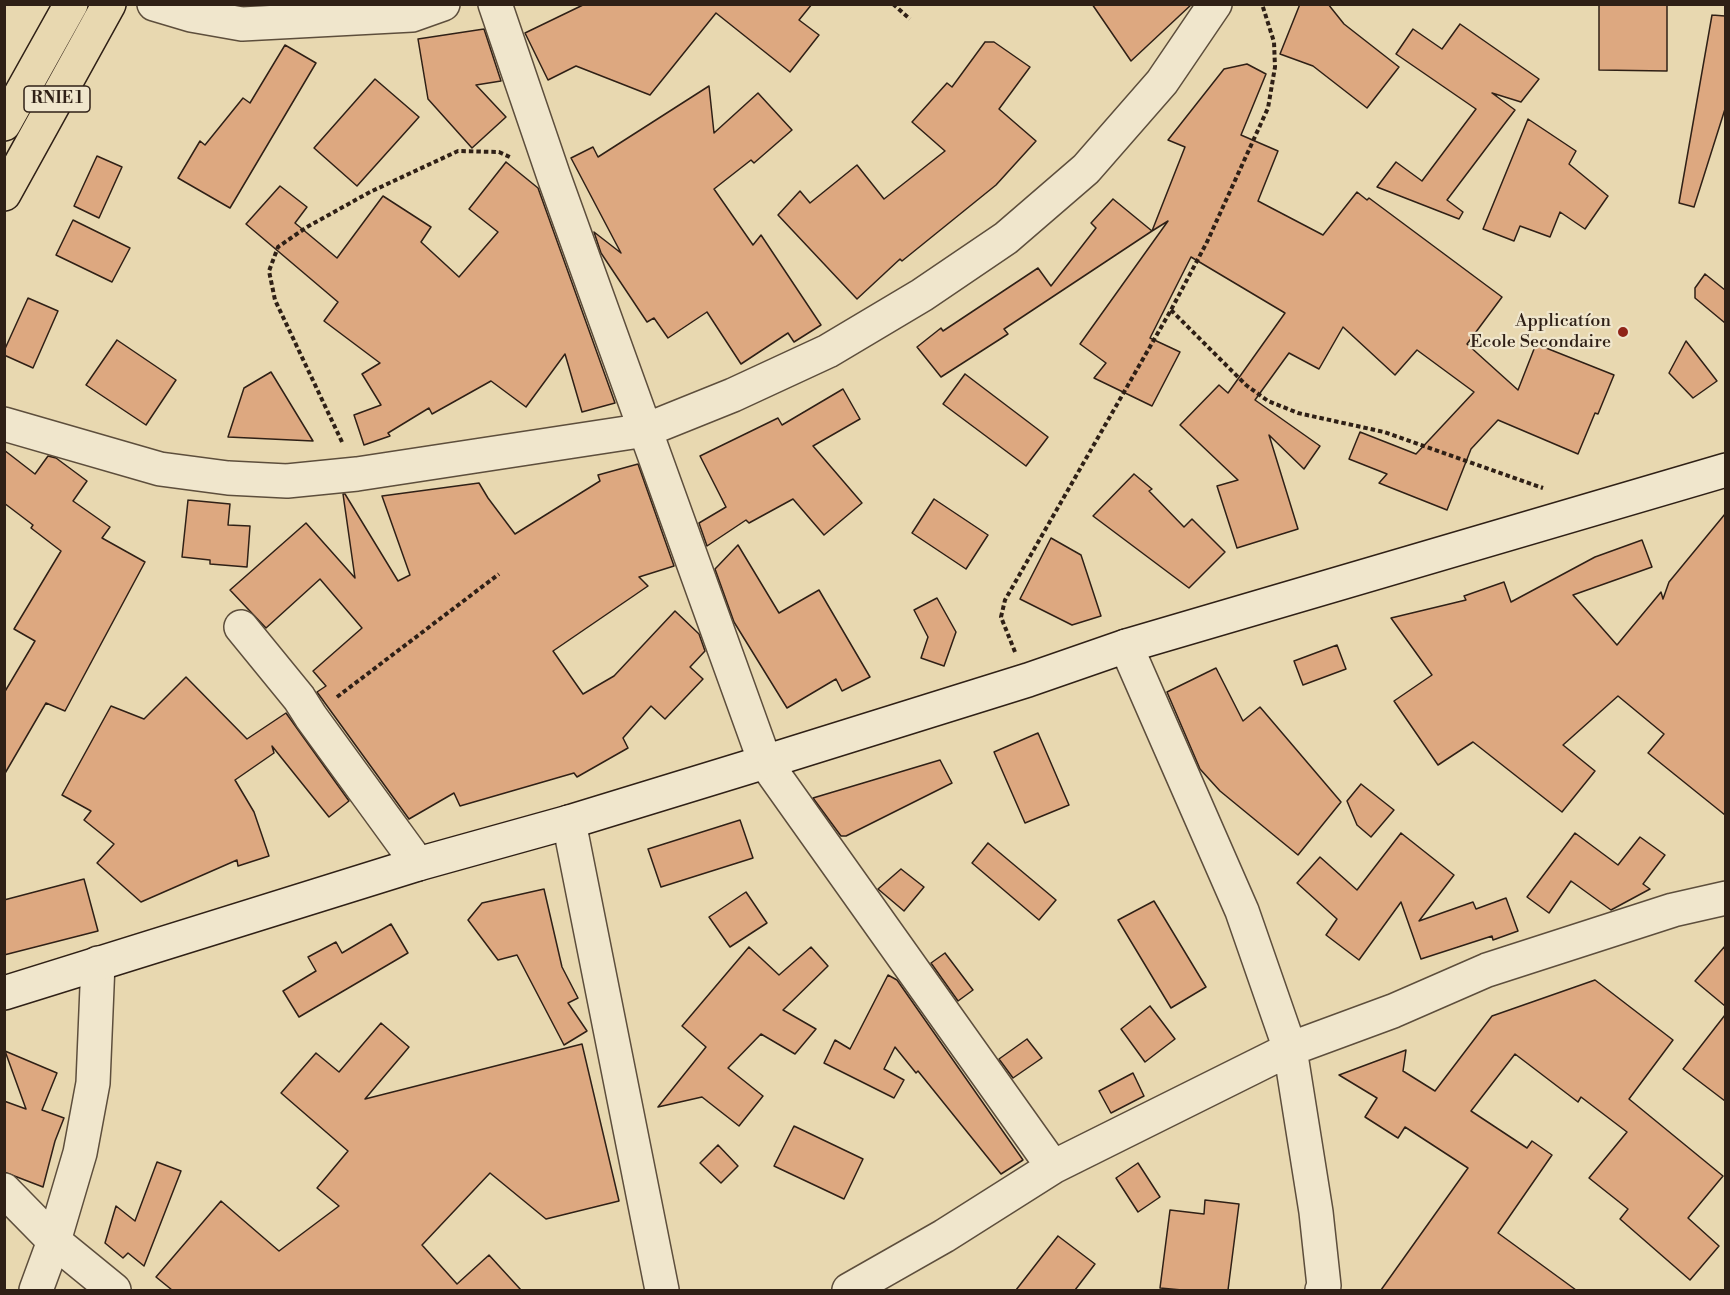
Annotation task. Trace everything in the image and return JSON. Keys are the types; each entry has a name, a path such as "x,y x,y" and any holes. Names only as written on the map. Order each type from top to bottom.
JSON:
{"highway":[{"name":"RNIE 1","path":"4,124 70,4"},
{"name":"RNIE 1","path":"4,194 109,4"}],"street":[{"path":"154,4 191,15 242,24 412,15 443,4"},
{"path":"495,4 554,177 765,762 1053,1167"},
{"path":"4,424 160,469 228,478 287,481 357,474 646,430 733,395 828,351 922,295 1006,238 1086,169 1161,82 1215,4"},
{"path":"4,993 418,864 569,822 765,762 1028,680 1126,646 1725,470"},
{"path":"241,627 299,698 418,864"},
{"path":"1126,646 1242,911 1290,1049 1316,1212 1324,1289"},
{"path":"569,822 662,1290"},
{"path":"849,1290 944,1236 1053,1167 1290,1049 1393,1011 1487,970 1673,910 1725,898"},
{"path":"36,1290 54,1241 80,1153 93,1083 99,963"},
{"path":"4,1190 54,1241 114,1290"}],"path":[{"path":"893,4 910,20"},
{"path":"1028,680 1000,617 1005,600 1171,310 1207,242 1268,108 1275,67 1274,42 1262,4"},
{"path":"357,474 275,300 269,271 278,247 307,227 370,192 458,151 499,152 554,177"},
{"path":"1171,310 1246,385 1268,401 1298,413 1384,432 1597,508"},
{"path":"311,717 500,574"}],"building":[{"path":"585,4 812,4 799,20 819,35 790,72 716,13 650,95 576,66 548,80 525,33"},
{"path":"1092,4 1192,4 1131,61"},
{"path":"1300,4 1328,4 1344,24 1399,67 1367,108 1313,66 1280,54"},
{"path":"1599,4 1667,4 1667,71 1599,70"},
{"path":"1712,15 1725,16 1725,109 1694,207 1679,203"},
{"path":"1460,24 1539,79 1521,102 1492,93 1515,110 1447,200 1463,212 1459,219 1377,187 1396,162 1422,181 1476,109 1396,54 1413,29 1442,49"},
{"path":"484,29 501,81 476,85 506,117 472,148 428,99 418,39"},
{"path":"985,42 994,42 1030,67 999,109 1036,141 996,185 902,261 900,259 857,299 778,215 800,191 810,203 857,165 884,199 945,151 912,122 947,83 952,87"},
{"path":"285,45 316,63 230,208 178,178 200,141 205,145 243,98 250,103"},
{"path":"1247,64 1266,74 1241,135 1278,151 1258,201 1323,235 1357,192 1367,200 1369,198 1502,297 1467,344 1518,390 1536,344 1614,375 1578,454 1498,420 1471,449 1447,510 1379,483 1387,474 1349,459 1360,432 1416,454 1474,392 1417,350 1395,375 1343,327 1319,369 1289,353 1255,400 1320,446 1304,469 1269,435 1298,529 1237,548 1217,486 1238,480 1180,425 1219,385 1228,393 1285,313 1191,257 1150,338 1180,352 1152,406 1094,378 1106,363 1080,344 1168,221 1152,231 1185,147 1168,140 1224,69"},
{"path":"375,79 419,117 357,186 314,148"},
{"path":"709,86 714,133 758,93 792,130 754,163 751,160 714,189 753,245 761,235 821,325 794,342 788,333 741,364 707,312 668,338 654,318 647,322 601,253 594,232 621,253 571,158 593,147 598,157"},
{"path":"1528,119 1576,151 1569,164 1608,196 1585,229 1560,212 1550,237 1520,226 1514,241 1483,229"},
{"path":"97,156 122,167 99,218 74,206"},
{"path":"506,162 538,188 615,403 582,412 565,354 526,407 491,381 432,414 429,408 388,433 390,436 364,445 354,415 381,405 362,374 380,363 324,321 338,302 246,224 280,186 307,207 295,223 337,258 383,196 431,227 421,242 459,277 498,232 469,209"},
{"path":"1113,199 1152,231 1004,329 1008,334 941,377 917,347 941,328 943,331 1038,268 1051,286 1096,228 1091,223"},
{"path":"73,220 130,248 112,282 56,255"},
{"path":"1705,274 1725,290 1725,323 1695,298 1695,288"},
{"path":"28,298 58,311 33,368 4,355"},
{"path":"117,340 176,380 146,425 86,385"},
{"path":"1686,341 1717,381 1693,398 1669,373"},
{"path":"271,372 313,441 228,437 244,388"},
{"path":"965,374 1048,437 1026,466 943,404"},
{"path":"843,389 860,419 813,446 862,503 824,535 793,499 749,523 746,520 707,546 699,523 726,507 700,456 778,418 782,425"},
{"path":"4,450 35,474 48,456 56,458 87,481 73,501 110,527 102,538 145,562 65,711 46,703 4,775 4,693 35,641 14,629 61,551 31,528 33,525 4,503"},
{"path":"638,464 674,566 639,577 648,586 553,651 583,694 614,676 675,611 699,634 705,651 690,667 703,679 665,719 651,706 623,738 628,748 577,777 574,773 460,806 454,793 409,819 317,692 326,686 313,671 362,628 320,579 266,628 230,590 306,523 355,578 343,494 398,581 410,575 382,496 479,483 515,534 600,481 598,475"},
{"path":"1134,474 1152,489 1149,491 1184,527 1192,519 1225,552 1189,588 1093,516"},
{"path":"934,499 988,535 966,569 912,533"},
{"path":"188,500 230,504 228,525 250,526 247,567 210,564 210,560 182,557"},
{"path":"1725,514 1725,815 1648,753 1664,734 1618,696 1563,745 1595,771 1562,812 1473,742 1438,765 1394,701 1432,675 1391,618 1466,600 1464,596 1504,582 1511,602 1595,557 1642,540 1652,567 1573,595 1617,645 1661,592 1663,599 1669,582"},
{"path":"1051,538 1081,555 1101,616 1072,625 1020,599"},
{"path":"738,545 779,613 819,590 870,677 842,691 836,679 787,708 734,622 715,569"},
{"path":"937,598 956,632 944,666 921,658 928,637 914,610"},
{"path":"1337,645 1346,669 1303,685 1294,661"},
{"path":"1216,668 1243,721 1260,707 1341,802 1298,855 1220,791 1200,769 1167,692"},
{"path":"186,677 247,739 286,713 349,801 329,817 272,746 274,753 235,780 254,812 269,856 238,866 237,860 141,902 97,863 114,844 84,820 91,811 62,795 111,706 144,719"},
{"path":"1038,733 1069,805 1025,823 994,752"},
{"path":"940,760 952,783 846,836 841,836 813,798"},
{"path":"1361,784 1394,810 1371,837 1357,825 1347,801"},
{"path":"740,820 753,858 661,887 648,849"},
{"path":"1401,833 1454,875 1419,921 1473,902 1476,909 1506,898 1518,931 1493,940 1492,936 1421,959 1401,902 1359,960 1326,935 1337,919 1297,883 1320,857 1357,890"},
{"path":"1575,833 1618,865 1640,837 1665,855 1643,884 1650,889 1611,910 1571,881 1549,913 1527,897"},
{"path":"988,843 1056,900 1039,920 972,863"},
{"path":"901,869 924,887 904,911 878,889"},
{"path":"84,879 98,931 4,955 4,900"},
{"path":"544,889 562,967 578,998 568,1003 587,1031 564,1045 517,955 498,960 468,920 482,903"},
{"path":"746,892 767,923 730,947 709,917"},
{"path":"1154,901 1206,987 1171,1008 1118,920"},
{"path":"391,924 408,953 299,1017 283,991 316,971 308,957 336,942 342,953"},
{"path":"1725,946 1725,1006 1695,981"},
{"path":"749,947 779,975 811,947 828,966 783,1010 816,1029 795,1054 761,1034 728,1068 763,1096 739,1126 702,1097 658,1107 706,1047 682,1026"},
{"path":"945,953 973,990 958,1001 931,963"},
{"path":"888,975 897,980 1023,1160 1001,1174 918,1071 916,1073 895,1047 884,1069 904,1080 894,1098 824,1063 835,1040 850,1049"},
{"path":"1595,980 1673,1040 1629,1099 1723,1176 1688,1218 1719,1246 1690,1280 1620,1219 1628,1209 1589,1178 1627,1132 1581,1097 1578,1102 1515,1054 1471,1111 1527,1148 1532,1141 1552,1155 1498,1233 1576,1290 1381,1290 1468,1168 1405,1127 1398,1138 1365,1117 1377,1098 1339,1075 1406,1050 1403,1071 1435,1091 1492,1016"},
{"path":"1150,1006 1175,1039 1145,1062 1121,1029"},
{"path":"1725,1015 1725,1101 1683,1069"},
{"path":"381,1023 409,1047 365,1099 582,1044 619,1201 546,1219 490,1173 422,1245 457,1284 489,1255 521,1290 172,1290 156,1277 221,1201 279,1251 339,1206 317,1188 348,1151 281,1093 316,1053 339,1072"},
{"path":"1027,1039 1042,1058 1013,1078 999,1059"},
{"path":"5,1051 57,1073 42,1110 64,1118 55,1141 43,1187 4,1172 4,1101 26,1109"},
{"path":"1133,1073 1144,1096 1111,1113 1099,1091"},
{"path":"794,1126 863,1159 844,1199 774,1166"},
{"path":"718,1145 738,1166 721,1183 700,1163"},
{"path":"157,1162 181,1171 144,1266 128,1253 123,1258 105,1243 116,1206 135,1221"},
{"path":"1138,1163 1160,1197 1138,1212 1116,1178"},
{"path":"1205,1200 1239,1204 1228,1290 1160,1288 1170,1210 1204,1214"},
{"path":"1058,1236 1095,1264 1075,1290 1016,1290"}],"place":[{"name":"Applicatíon Ecole Secondaire","path":"1623,332"}]}
